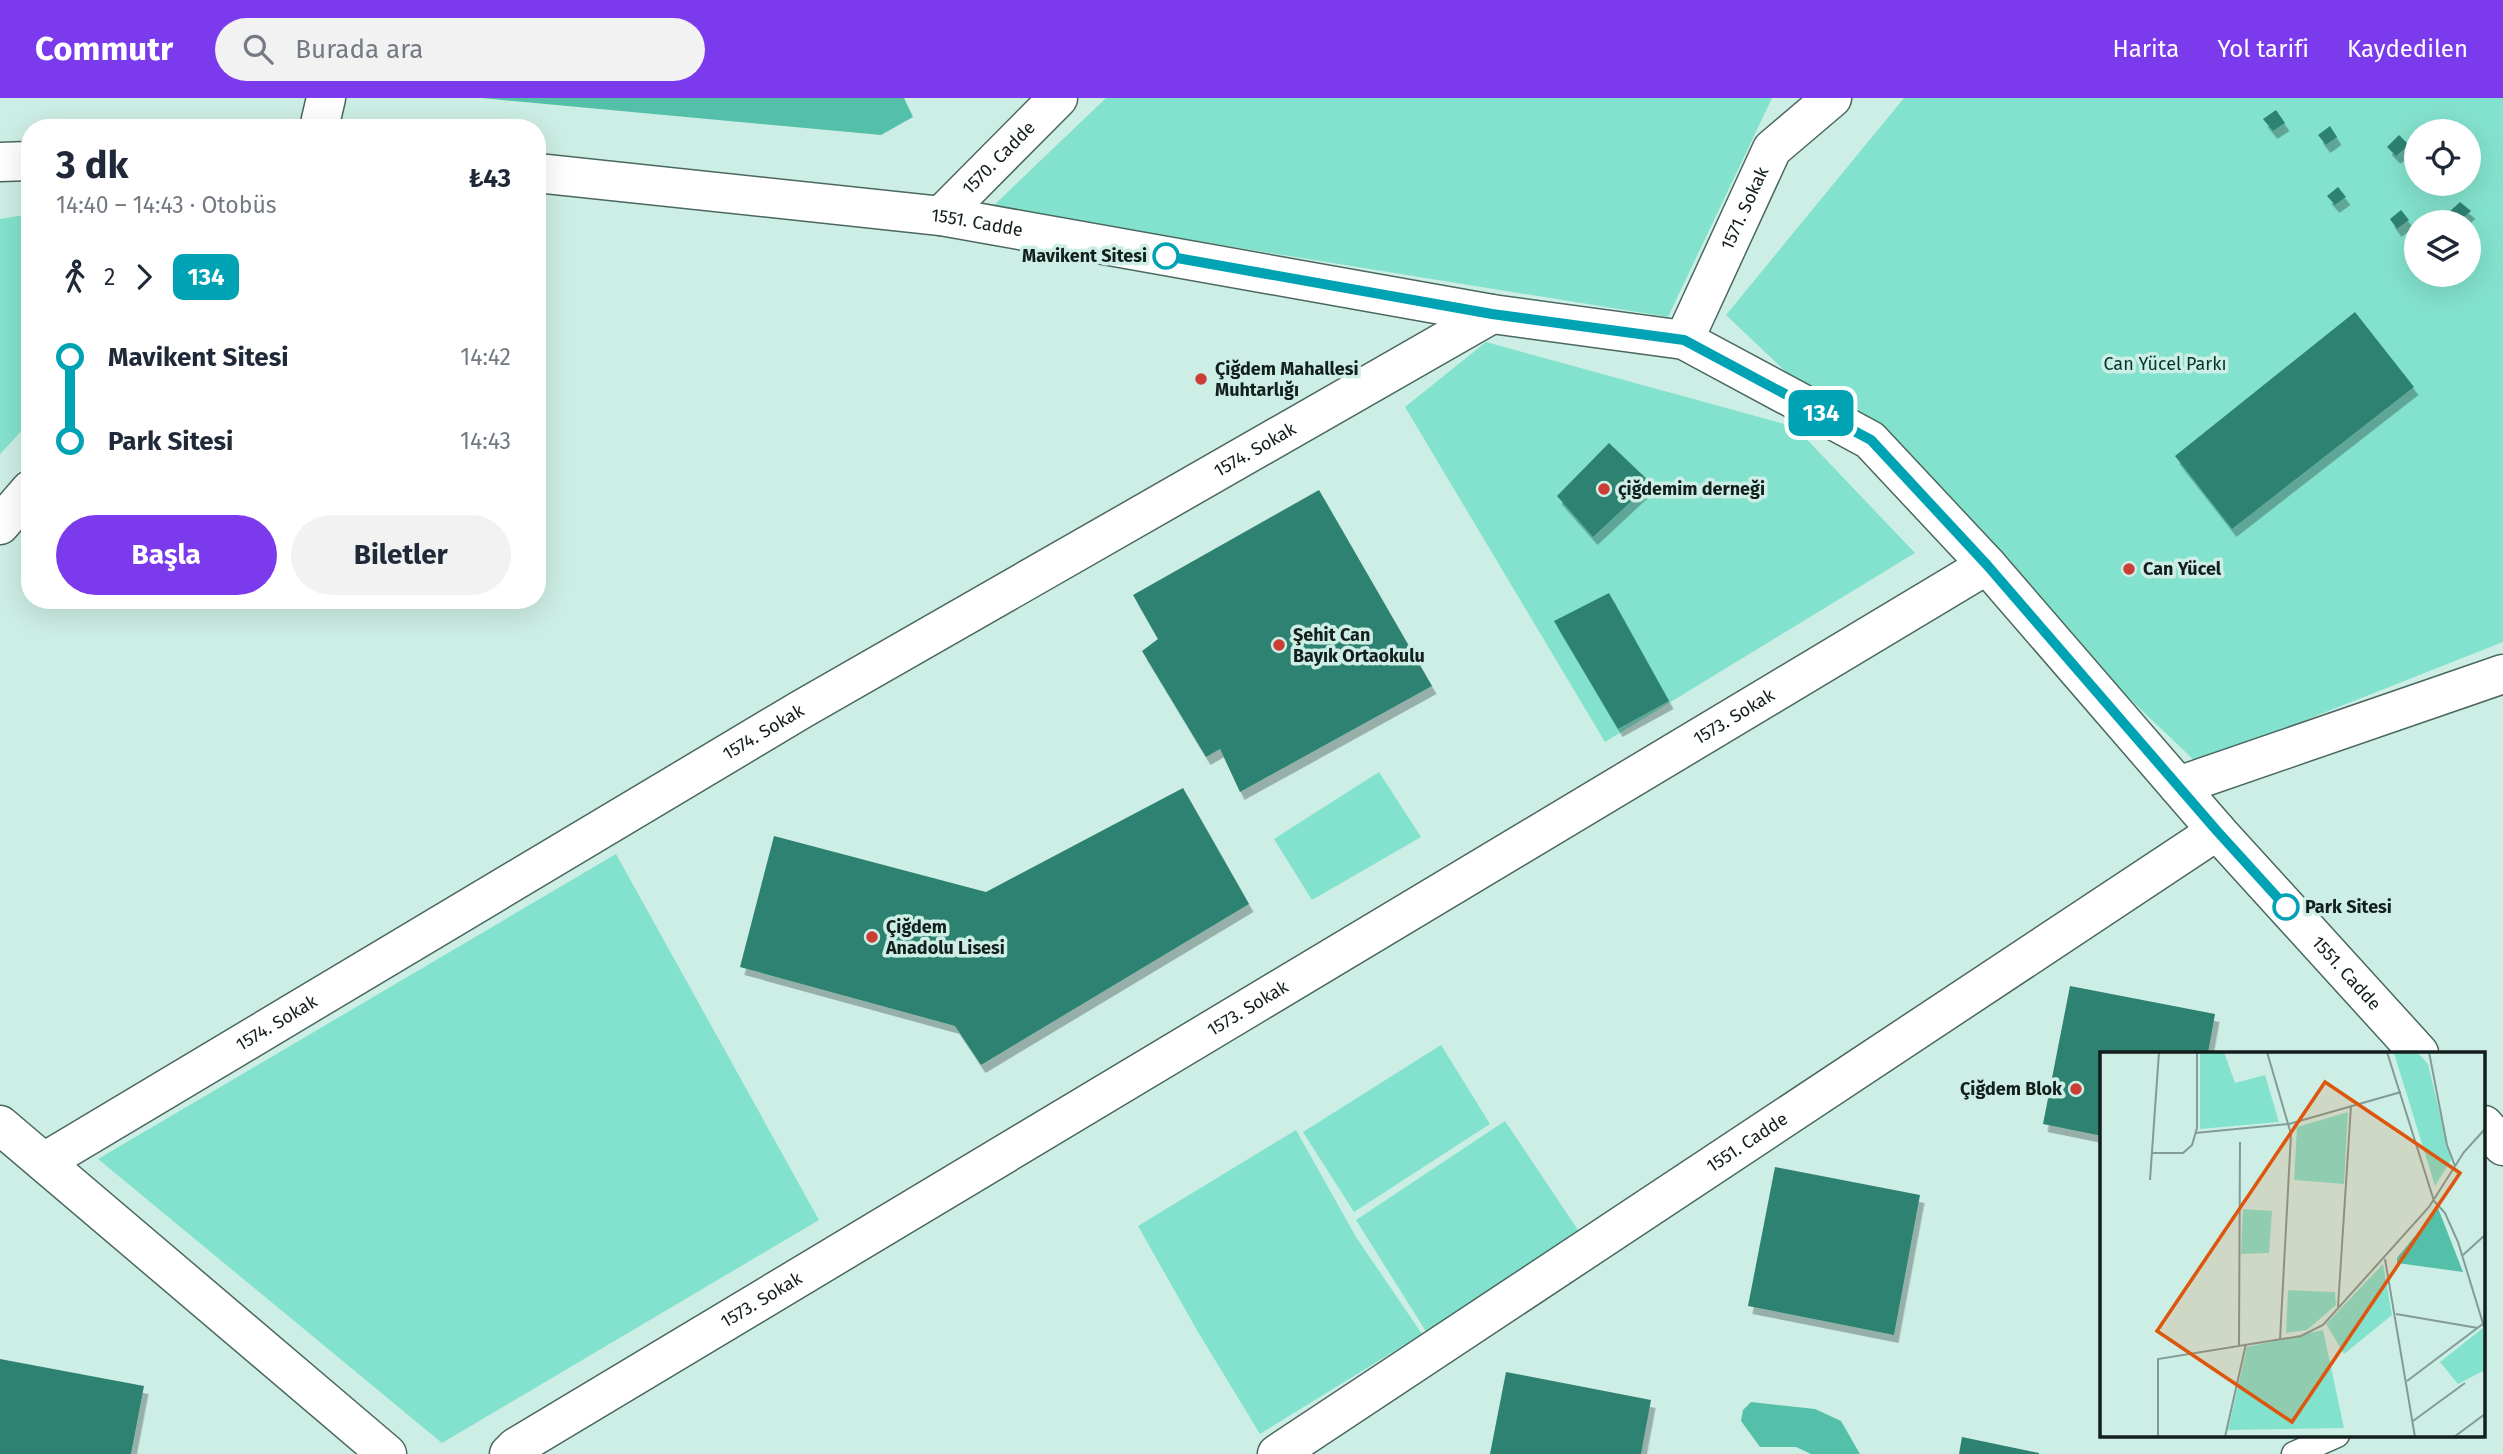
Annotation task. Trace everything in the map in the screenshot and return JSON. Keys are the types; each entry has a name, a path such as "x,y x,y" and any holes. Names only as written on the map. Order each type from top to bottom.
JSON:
{"street":[{"path":"321,119 326,98"},
{"name":"1570. Cadde","path":"941,216 1058,98"},
{"name":"1571. Sokak","path":"1684,340 1772,149 1832,98"},
{"path":"0,162 21,161"},
{"name":"1551. Cadde","path":"546,174 941,216 1492,314 1684,340 1871,440 1987,565 2217,831 2418,1052"},
{"name":"1574. Sokak","path":"44,1162 802,709 1492,314"},
{"path":"0,525 21,500"},
{"name":"1573. Sokak","path":"509,1454 528,1440 1987,565"},
{"path":"2178,786 2503,674"},
{"name":"1551. Cadde","path":"1278,1454 2217,831"},
{"path":"0,1125 387,1454"},
{"path":"2486,1127 2503,1146"}],"lane":[{"path":"2294,1454 2335,1436"}],"green space":[{"path":"1106,98 1772,98 1668,317 991,208"},
{"name":"Can Yücel Parkı","path":"1904,98 2503,98 2503,642 2197,763 1726,315"},
{"path":"21,216 21,432 0,454 0,219"},
{"path":"1486,342 1795,427 1915,553 1605,742 1405,407"},
{"path":"1379,772 1421,837 1312,900 1274,839"},
{"path":"616,854 819,1220 442,1443 98,1159"},
{"path":"1441,1045 1490,1124 1354,1212 1303,1132"},
{"path":"1505,1121 1580,1233 1427,1333 1356,1220"},
{"path":"1296,1130 1356,1237 1422,1334 1260,1434 1138,1226"}],"shaded area":[{"path":"481,98 904,98 913,117 881,135"},
{"path":"1751,1402 1815,1409 1841,1421 1860,1454 1811,1454 1796,1447 1760,1447 1741,1421 1743,1410"}],"building":[{"path":"2276,110 2285,123 2273,131 2263,119"},
{"path":"2330,126 2337,137 2326,145 2318,135"},
{"path":"2399,135 2404,140 2404,149 2396,156 2387,147"},
{"path":"2338,187 2346,197 2335,205 2327,196"},
{"path":"2460,202 2470,210 2451,210"},
{"path":"2401,210 2404,214 2404,224 2397,229 2390,219"},
{"path":"2355,312 2414,387 2232,529 2175,456"},
{"name":"çiğdemim derneği","path":"1609,443 1651,483 1593,537 1557,496"},
{"name":"Şehit Can Bayık Ortaokulu","path":"1319,490 1432,686 1240,792 1220,749 1206,757 1142,651 1158,639 1133,595"},
{"path":"1609,593 1669,701 1618,729 1554,621"},
{"name":"Çiğdem Anadolu Lisesi","path":"1183,788 1249,904 981,1065 955,1026 740,967 774,836 986,892"},
{"name":"Çiğdem Blok","path":"2070,986 2215,1014 2208,1052 2100,1052 2100,1136 2043,1124"},
{"path":"1775,1167 1920,1195 1894,1335 1748,1306"},
{"path":"0,1359 144,1386 131,1454 0,1454"},
{"path":"1506,1372 1651,1400 1641,1454 1490,1454"},
{"path":"1962,1437 2039,1453 2039,1454 1959,1454"}],"bus line":[{"name":"134","path":"1166,256 1492,314 1684,340 1871,440 1987,565 2286,907"}],"place":[{"name":"Mavikent Sitesi","path":"1166,256"},
{"name":"Çiğdem Mahallesi Muhtarlığı","path":"1201,379"},
{"name":"çiğdemim derneği","path":"1604,489"},
{"name":"Can Yücel","path":"2129,569"},
{"name":"Şehit Can Bayık Ortaokulu","path":"1279,645"},
{"name":"Park Sitesi","path":"2286,907"},
{"name":"Çiğdem Anadolu Lisesi","path":"872,937"},
{"name":"Çiğdem Blok","path":"2076,1089"}]}
